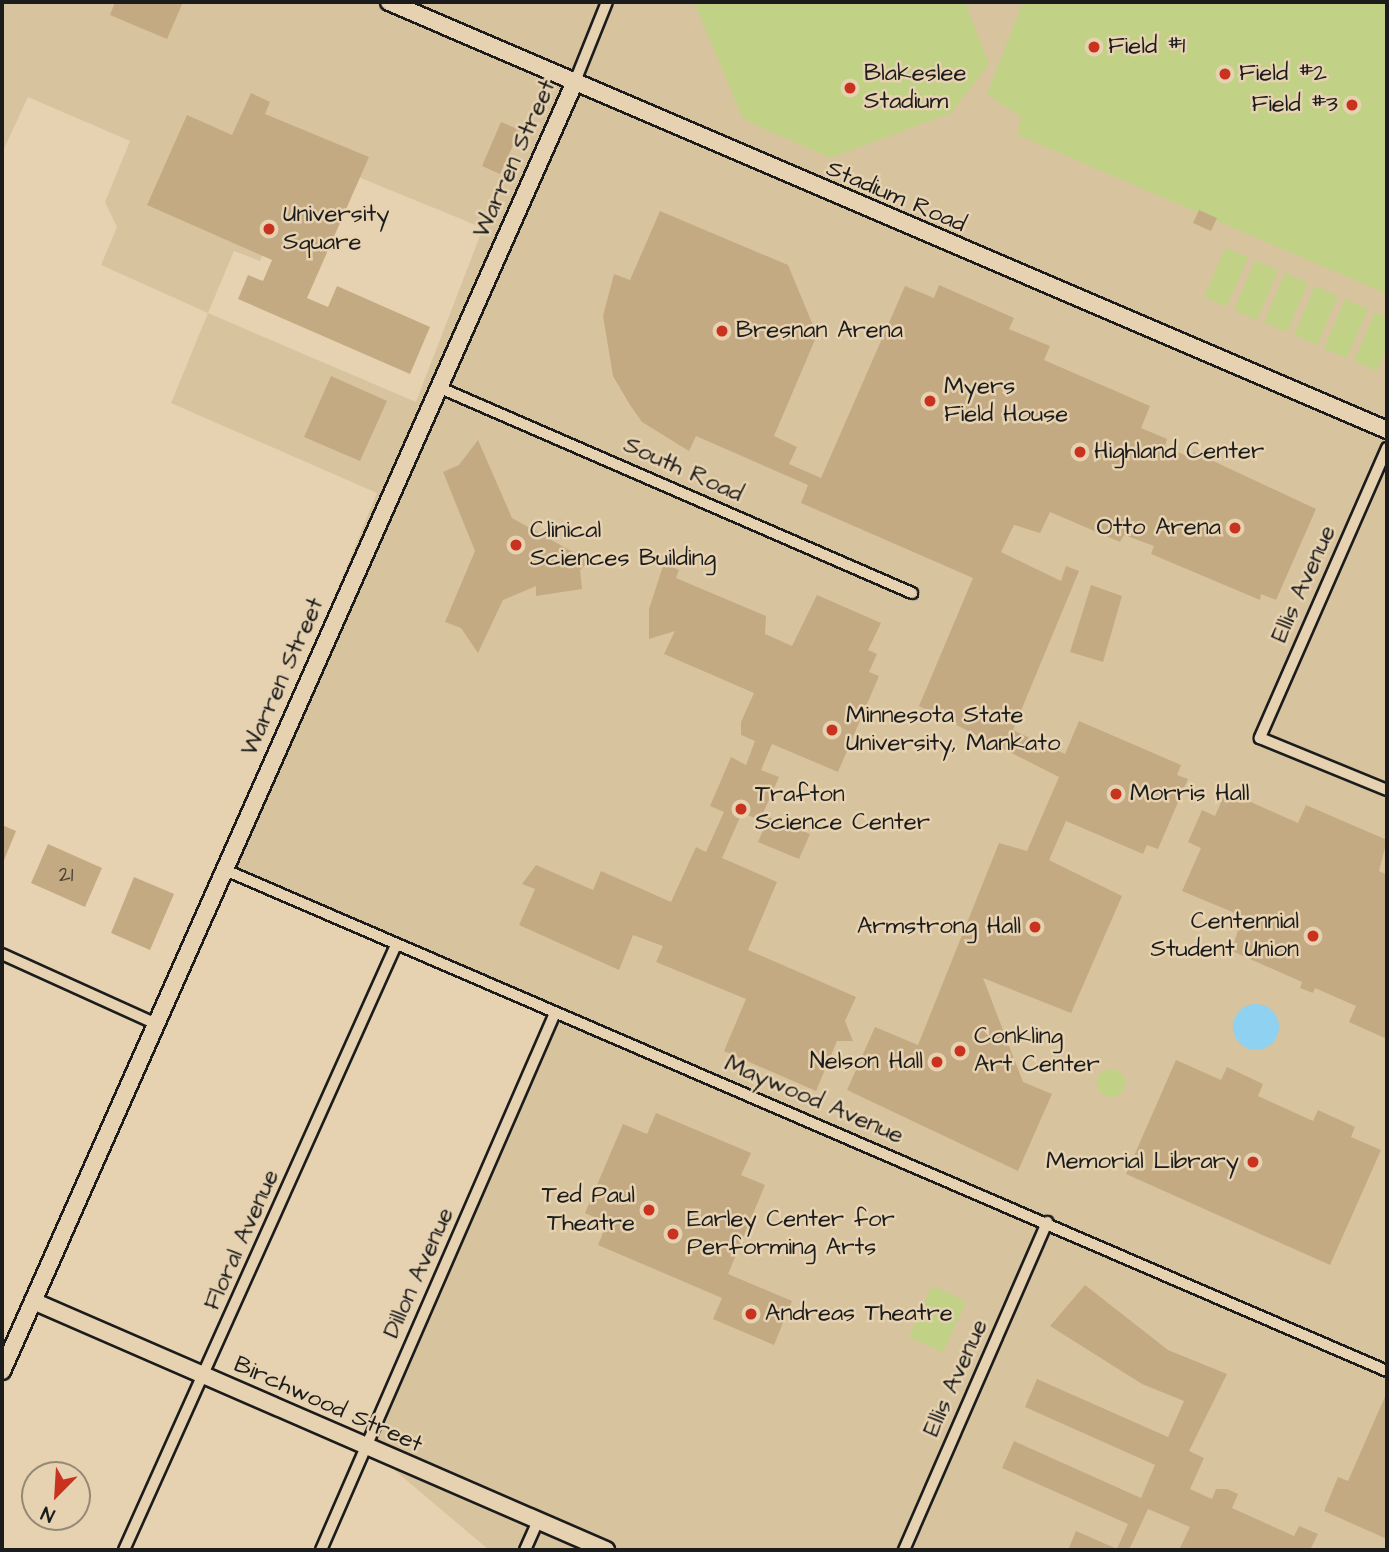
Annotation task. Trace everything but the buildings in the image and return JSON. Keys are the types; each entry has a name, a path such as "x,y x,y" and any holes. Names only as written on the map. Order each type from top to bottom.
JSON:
{"street":[{"name":"Stadium Road","path":"389,2 574,84 1387,430"},
{"name":"Warren Street","path":"2,1371 574,84 607,2"},
{"name":"South Road","path":"438,387 912,593"},
{"name":"Ellis Avenue","path":"1387,448 1260,738 1387,790"},
{"name":"Maywood Avenue","path":"223,869 1387,1371"},
{"name":"Floral Avenue","path":"124,1550 205,1376 396,945"},
{"path":"2,954 156,1024"},
{"name":"Dillon Avenue","path":"321,1550 555,1013"},
{"name":"Ellis Avenue","path":"904,1550 1046,1222"},
{"name":"Birchwood Street","path":"33,1301 606,1550"},
{"path":"525,1550 538,1521"}],"shaded area":[{"name":"Minnesota State University, Mankato","path":"2,2 1387,2 1387,1550 489,1550 366,1446 555,1013 223,869 377,493 171,403 208,313 101,265 117,227 105,202 130,141 28,97 2,153","holes":["307,156 483,228 416,402 208,313 234,251 260,261"]}],"green space":[{"name":"Blakeslee Stadium","path":"694,2 965,2 989,64 951,113 830,158 743,119"},
{"path":"1023,2 1387,2 1387,294 1018,135 1021,117 987,94"},
{"path":"1225,248 1248,257 1227,307 1204,297"},
{"path":"1255,260 1278,270 1257,320 1234,310"},
{"path":"1285,273 1308,283 1287,332 1264,322"},
{"path":"1315,286 1338,296 1317,345 1294,335"},
{"path":"1345,299 1368,309 1347,358 1324,349"},
{"path":"1375,312 1387,317 1387,347 1377,371 1354,361"},
{"path":"1111,1069 1121,1073 1125,1083 1121,1093 1111,1097 1101,1093 1097,1083 1101,1073"},
{"path":"932,1286 966,1301 943,1352 909,1337"}],"water":[{"path":"1256,1004 1265,1005 1272,1011 1278,1018 1278,1036 1272,1043 1265,1049 1256,1050 1247,1049 1240,1043 1234,1036 1233,1027 1234,1018 1240,1011 1247,1005"}],"place":[{"name":"Field #1","path":"1094,47"},
{"name":"Field #2","path":"1225,74"},
{"name":"Blakeslee Stadium","path":"850,88"},
{"name":"Field #3","path":"1352,105"},
{"name":"University Square","path":"269,229"},
{"name":"Bresnan Arena","path":"722,331"},
{"name":"Myers Field House","path":"930,401"},
{"name":"Highland Center","path":"1080,452"},
{"name":"Otto Arena","path":"1235,528"},
{"name":"Clinical Sciences Building","path":"516,545"},
{"name":"Minnesota State University, Mankato","path":"832,730"},
{"name":"Morris Hall","path":"1116,794"},
{"name":"Trafton Science Center","path":"741,809"},
{"name":"Armstrong Hall","path":"1035,927"},
{"name":"Centennial Student Union","path":"1313,936"},
{"name":"Conkling Art Center","path":"960,1051"},
{"name":"Nelson Hall","path":"937,1062"},
{"name":"Memorial Library","path":"1253,1162"},
{"name":"Ted Paul Theatre","path":"649,1210"},
{"name":"Earley Center for Performing Arts","path":"673,1234"},
{"name":"Andreas Theatre","path":"751,1314"}]}
